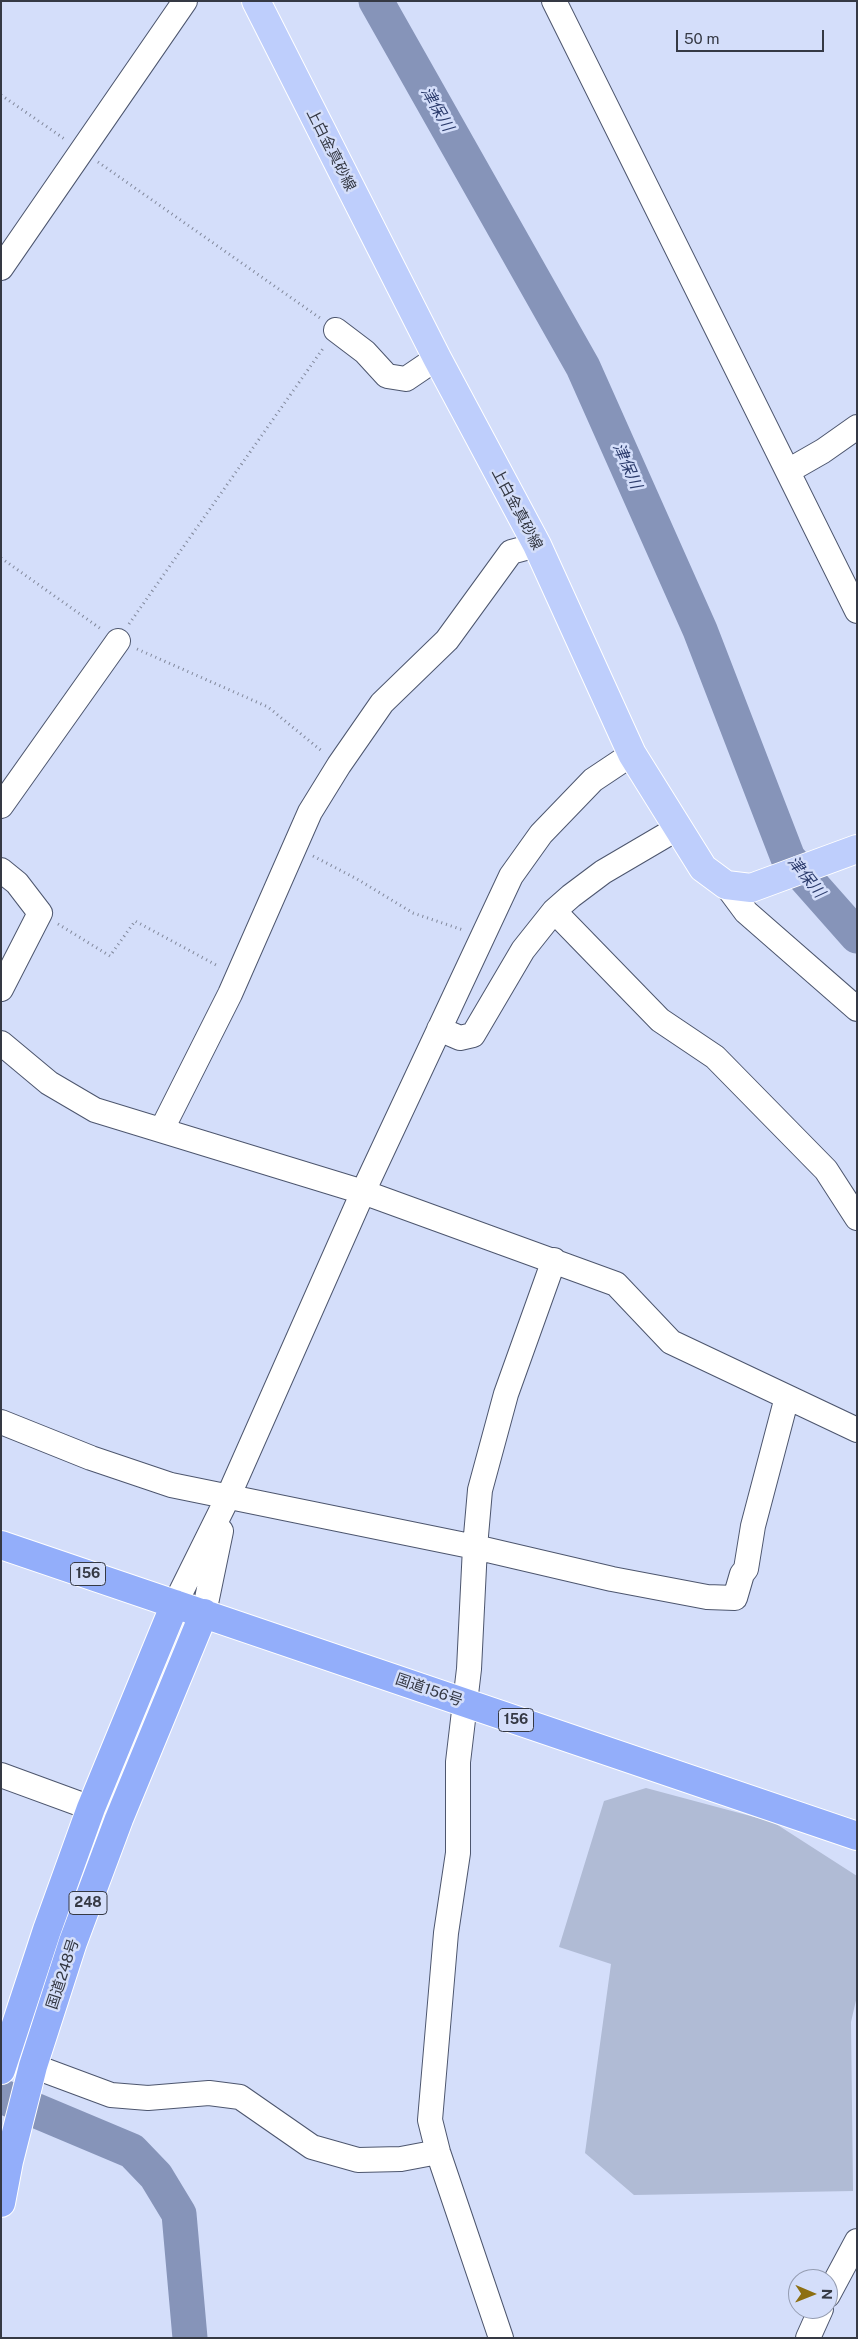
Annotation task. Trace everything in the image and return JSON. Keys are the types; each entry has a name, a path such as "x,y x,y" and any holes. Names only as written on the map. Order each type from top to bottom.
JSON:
{"highway":[{"name":"国道156号","path":"1,1545 857,1836"},
{"name":"国道248号","path":"3,2060 91,1808 176,1604"},
{"name":"国道248号","path":"1,2203 9,2161 33,2066 73,1942 116,1828 204,1613"}],"main road":[{"name":"上白金真砂線","path":"256,1 437,358 537,545 632,754 702,868 739,886"},
{"path":"739,886 857,849"}],"street":[{"path":"1,268 83,152 185,1"},
{"path":"554,1 857,611"},
{"path":"336,330 365,352 387,376 406,379 437,358"},
{"path":"788,471 823,451 857,427"},
{"path":"162,1129 230,994 310,812 339,765 382,703 447,640 511,552 537,545"},
{"path":"1,806 118,641"},
{"path":"176,1604 228,1497 363,1192 512,876 541,834 593,780 632,754"},
{"path":"439,1030 460,1038 472,1035 523,950 554,911 570,896 603,872 678,828"},
{"path":"1,870 17,882 40,913 1,989"},
{"path":"739,886 746,912 857,1009"},
{"path":"554,911 660,1020 715,1057 826,1170 857,1218"},
{"path":"1,1044 48,1083 95,1110 363,1192 616,1284 671,1342 857,1430"},
{"path":"501,2338 438,2152 430,2120 446,1933 458,1853 458,1762 463,1702 469,1670 475,1547 480,1490 506,1394 554,1260"},
{"path":"1,1422 91,1458 171,1485 475,1547 612,1579 707,1597 735,1598 742,1574 746,1569 753,1526 787,1397"},
{"path":"204,1613 228,1497"},
{"path":"1,1775 91,1808"},
{"path":"33,2066 111,2094 148,2098 209,2093 240,2097 312,2147 358,2160 401,2159 438,2152"},
{"path":"838,2276 857,2241"},
{"path":"808,2338 817,2319"}],"path":[{"path":"1,95 336,330 118,641"},
{"path":"1,558 118,641 268,707 339,765"},
{"path":"294,847 357,879 413,914 483,936"},
{"path":"40,913 110,956 134,921 186,950 237,975"}],"shaded area":[{"path":"646,1788 773,1822 857,1876 857,1996 851,2022 853,2191 634,2195 585,2153 611,1964 559,1947 604,1801"}],"waterway":[{"name":"津保川","path":"376,1 583,367 700,630 788,858 857,936"},
{"path":"1,2096 132,2151 156,2176 179,2214 190,2338"}]}
